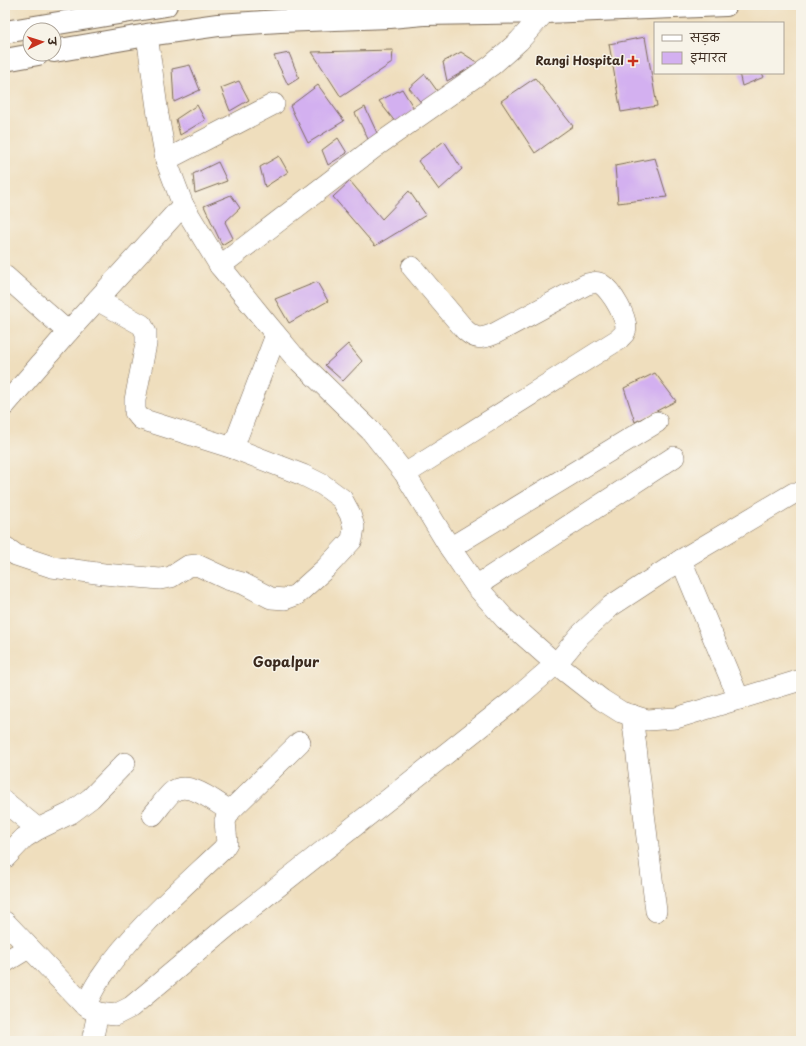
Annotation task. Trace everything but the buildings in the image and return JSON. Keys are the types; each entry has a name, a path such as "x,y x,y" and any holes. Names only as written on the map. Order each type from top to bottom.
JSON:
{"main road":[{"path":"5,32 166,5"},
{"path":"62,50 218,25 390,11 424,14 544,12 726,5"},
{"path":"5,60 22,57"}],"street":[{"path":"220,266 375,147 492,65 519,41 544,12"},
{"path":"147,35 166,160 183,205 220,266 294,355 371,431 405,474 450,548 476,586 505,620 556,664 602,700 621,712 647,720 676,718 801,680"},
{"path":"166,160 274,104"},
{"path":"5,404 183,205"},
{"path":"405,474 619,339 625,332 626,322 624,315 606,288 600,283 594,282 587,284 494,334 482,338 472,337 412,267"},
{"path":"5,276 68,332"},
{"path":"5,547 16,555 52,567 104,574 160,579 171,577 188,566 197,565 227,579 242,583 272,598 285,599 296,595 326,568 352,540 354,526 350,514 342,499 324,485 303,475 234,448 141,419 135,412 135,400 146,344 146,333 142,325 97,300"},
{"path":"234,448 276,335"},
{"path":"450,548 657,422"},
{"path":"476,586 674,457"},
{"path":"5,922 28,948 91,1009 115,1015 131,1007 228,926 514,700 556,664 580,635 611,606 681,560 794,492"},
{"path":"681,560 739,699"},
{"path":"632,715 656,911"},
{"path":"92,1041 91,1009 99,980 123,949 168,901 224,849 226,843 225,821 230,811 300,742"},
{"path":"5,858 24,838 38,829 71,813 91,798 125,763"},
{"path":"153,815 171,793 178,788 184,787 193,789 230,811"},
{"path":"5,802 38,829"},
{"path":"5,962 28,948"}],"place":[{"name":"Rangi Hospital","path":"633,61"}],"district":[{"name":"Gopalpur","path":"286,662"}]}
